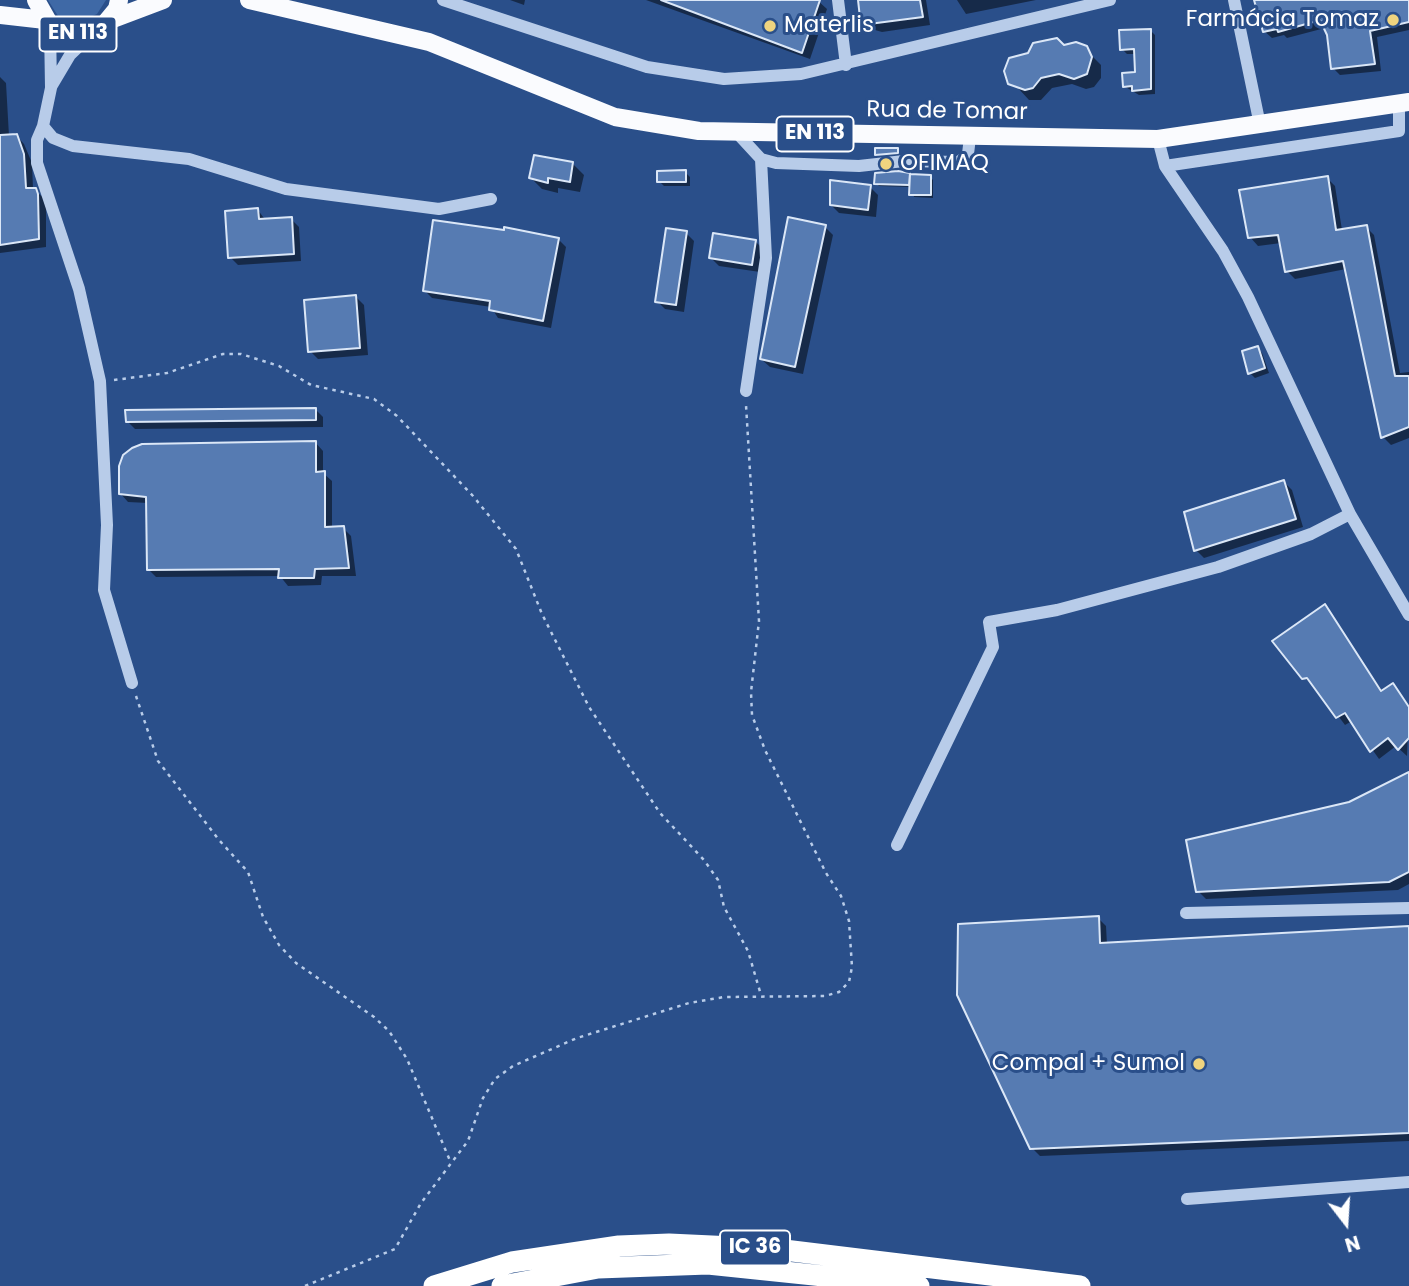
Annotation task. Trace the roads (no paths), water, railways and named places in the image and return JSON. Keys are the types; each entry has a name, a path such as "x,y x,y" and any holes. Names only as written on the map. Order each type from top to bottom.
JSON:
{"highway":[{"name":"IC 36","path":"434,1286 512,1262 619,1246 669,1244 776,1249 1080,1286"},
{"name":"IC 36","path":"502,1286 598,1268 697,1264 919,1286"}],"main road":[{"name":"EN 113","path":"36,0 48,23"},
{"name":"EN 113","path":"110,20 119,0"},
{"name":"EN 113","path":"0,15 48,23 69,34 95,31 110,20 163,0"},
{"name":"Rua de Tomar","path":"249,0 429,42 615,117 654,125 737,133 1157,139 1404,102"}],"street":[{"path":"443,0 647,67 703,78 766,78 846,65 1110,0"},
{"path":"838,0 846,65"},
{"path":"1234,0 1260,125"},
{"path":"48,23 51,88 43,126 37,140 37,163 79,289 100,381 107,525 104,590 132,683"},
{"path":"51,88 71,55 95,31"},
{"path":"1399,131 1404,102"},
{"path":"43,126 53,138 73,146 189,159 286,189 439,209 491,199"},
{"path":"1399,131 1409,142"},
{"path":"1165,166 1399,131"},
{"path":"737,133 761,159 787,164 859,166 904,161 959,162 968,154 970,137"},
{"path":"1157,139 1165,166 1223,251 1248,297 1350,514 1409,615"},
{"path":"746,391 766,258 761,159"},
{"path":"897,845 993,647 989,622 1057,610 1218,568 1311,534 1350,514"},
{"path":"1186,913 1409,908"},
{"path":"1187,1199 1409,1182"}],"place":[{"name":"Farmácia Tomaz","path":"1393,20"},
{"name":"Materlis","path":"770,26"},
{"name":"OFIMAQ","path":"886,164"},
{"name":"Compal + Sumol","path":"1199,1064"}]}
